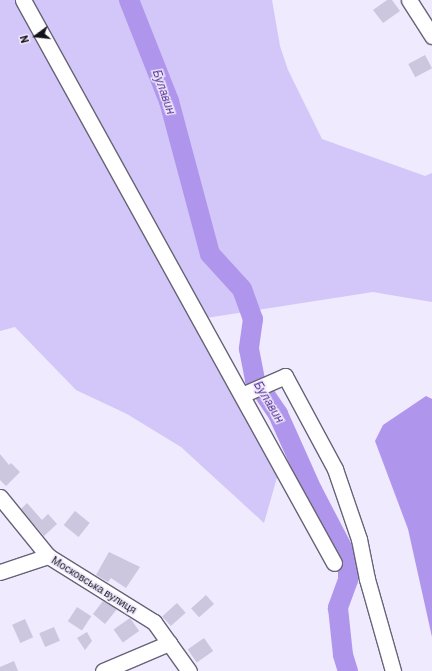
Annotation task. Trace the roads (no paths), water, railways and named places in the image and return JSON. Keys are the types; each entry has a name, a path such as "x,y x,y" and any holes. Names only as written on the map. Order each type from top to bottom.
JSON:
{"street":[{"path":"23,0 246,393 334,563"},
{"path":"409,0 432,36"},
{"path":"246,393 285,376 335,469 359,539 366,579 393,671"},
{"name":"Московська вулиця","path":"0,497 48,556 154,622 189,671"},
{"path":"0,572 48,556"},
{"path":"103,671 169,643"}],"waterway":[{"name":"Булавин","path":"129,0 169,101 210,254 242,289 253,319 249,349 255,380 278,414 312,490 348,559 348,580 338,608 343,655 348,671"}]}
